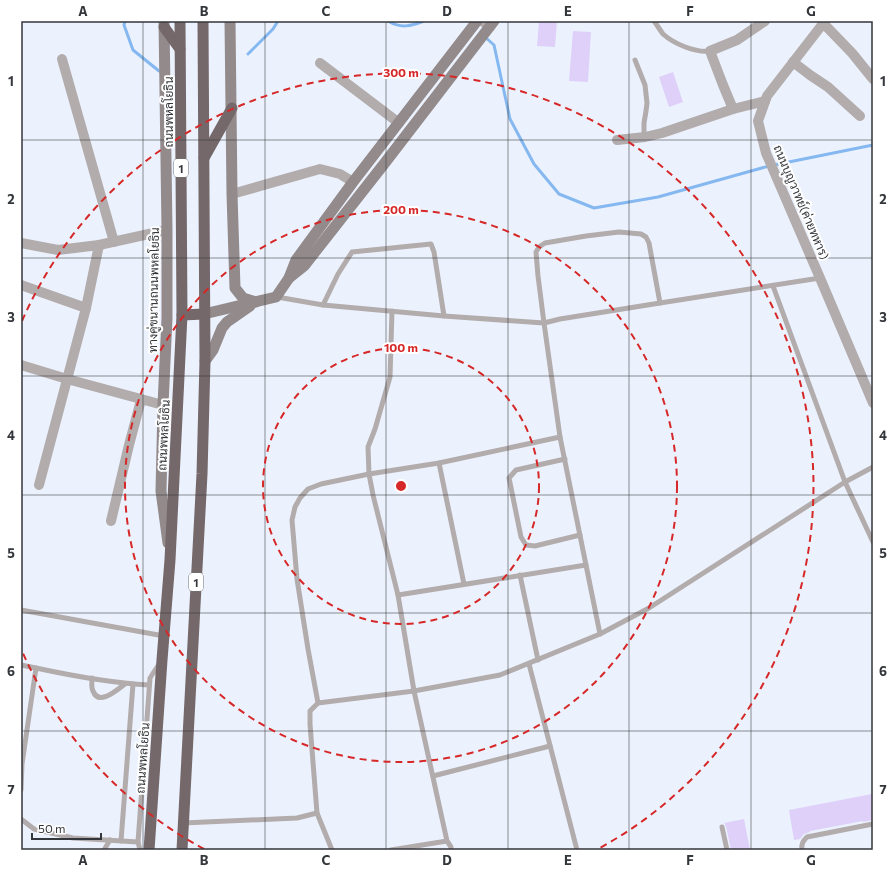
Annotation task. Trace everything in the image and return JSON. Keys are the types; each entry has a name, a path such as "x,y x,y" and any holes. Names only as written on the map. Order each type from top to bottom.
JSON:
{"highway":[{"name":"ถนนพหลโยธิน","path":"149,850 170,560 182,315 180,21"},
{"name":"1","path":"182,850 202,474 205,361 203,21"},
{"path":"164,24 180,48"},
{"path":"203,158 232,108"},
{"path":"182,315 204,314"}],"main road":[{"path":"230,21 232,194 235,288 244,298 256,302"},
{"path":"204,314 276,297 289,278 296,260 353,182 477,21"},
{"name":"ทางคู่ขนานถนนพหลโยธิน","path":"164,24 167,318 161,491 170,560"},
{"path":"289,278 304,266 479,40 488,25"},
{"path":"205,361 213,350 222,328 231,319 256,302"}],"street":[{"path":"733,109 710,51 737,40 765,21"},
{"path":"824,22 873,79"},
{"name":"ถนนบุญวาทย์(ค่ายทหาร)","path":"824,22 767,96 758,121 766,153 873,403"},
{"path":"62,59 114,242"},
{"path":"793,62 828,87 860,116"},
{"path":"320,63 399,123"},
{"path":"617,140 644,137 671,130 733,109 765,101"},
{"path":"374,155 384,164"},
{"path":"232,194 320,169 340,174 353,182"},
{"path":"21,243 58,250 99,245 167,230"},
{"path":"39,485 86,308 99,245"},
{"path":"21,285 86,308"},
{"path":"21,365 163,405"},
{"path":"111,521 141,400"}],"lane":[{"path":"654,21 664,34 679,44 698,51 710,51"},
{"path":"635,60 643,80 647,98 644,137"},
{"path":"600,634 560,437 544,323 536,252 539,247 545,243 619,232 641,234 646,237 649,243 660,303"},
{"path":"323,305 338,274 352,252 431,244 434,252 444,316"},
{"path":"276,297 323,305 544,323 560,319 820,278"},
{"path":"773,286 845,482 873,542"},
{"path":"392,311 390,377 368,448 369,474 398,595 414,691 446,841 451,847 451,850"},
{"path":"318,703 297,579 292,520 295,507 300,498 308,489 321,484 369,474 439,463 560,437"},
{"path":"565,459 516,470 509,478 521,537 526,545 535,546 580,535"},
{"path":"439,463 464,584"},
{"path":"332,850 317,814 310,711 318,703 414,691 500,675 600,634 649,608 845,482 873,467"},
{"path":"398,595 586,565"},
{"path":"520,575 538,660"},
{"path":"21,610 164,636"},
{"path":"140,850 138,842 149,685 150,678 162,660"},
{"path":"529,664 577,850"},
{"path":"21,665 58,673 125,684 149,685"},
{"path":"21,790 22,764 36,668"},
{"path":"92,678 93,692 96,696 101,697 108,697 125,684"},
{"path":"121,841 133,684"},
{"path":"433,776 550,746"},
{"path":"183,823 297,818 317,814"},
{"path":"21,819 34,829 73,838 138,842"},
{"path":"802,850 801,846 807,837 873,824"},
{"path":"722,827 726,850"},
{"path":"104,850 110,840"},
{"path":"392,850 446,841"}],"building":[{"path":"539,21 557,21 555,47 537,46"},
{"path":"573,31 591,32 588,82 569,81"},
{"path":"673,72 683,102 669,107 659,77"},
{"path":"872,794 873,820 810,831 804,834 800,839 794,840 789,810"},
{"path":"744,819 750,850 731,850 724,823"}],"waterway":[{"path":"125,21 124,25 133,50 159,71"},
{"path":"248,54 273,29 278,21"},
{"path":"388,21 402,26 424,21"},
{"path":"485,37 494,45 510,119 534,164 559,194 594,208 658,197 769,166"},
{"path":"774,165 873,145"}]}
